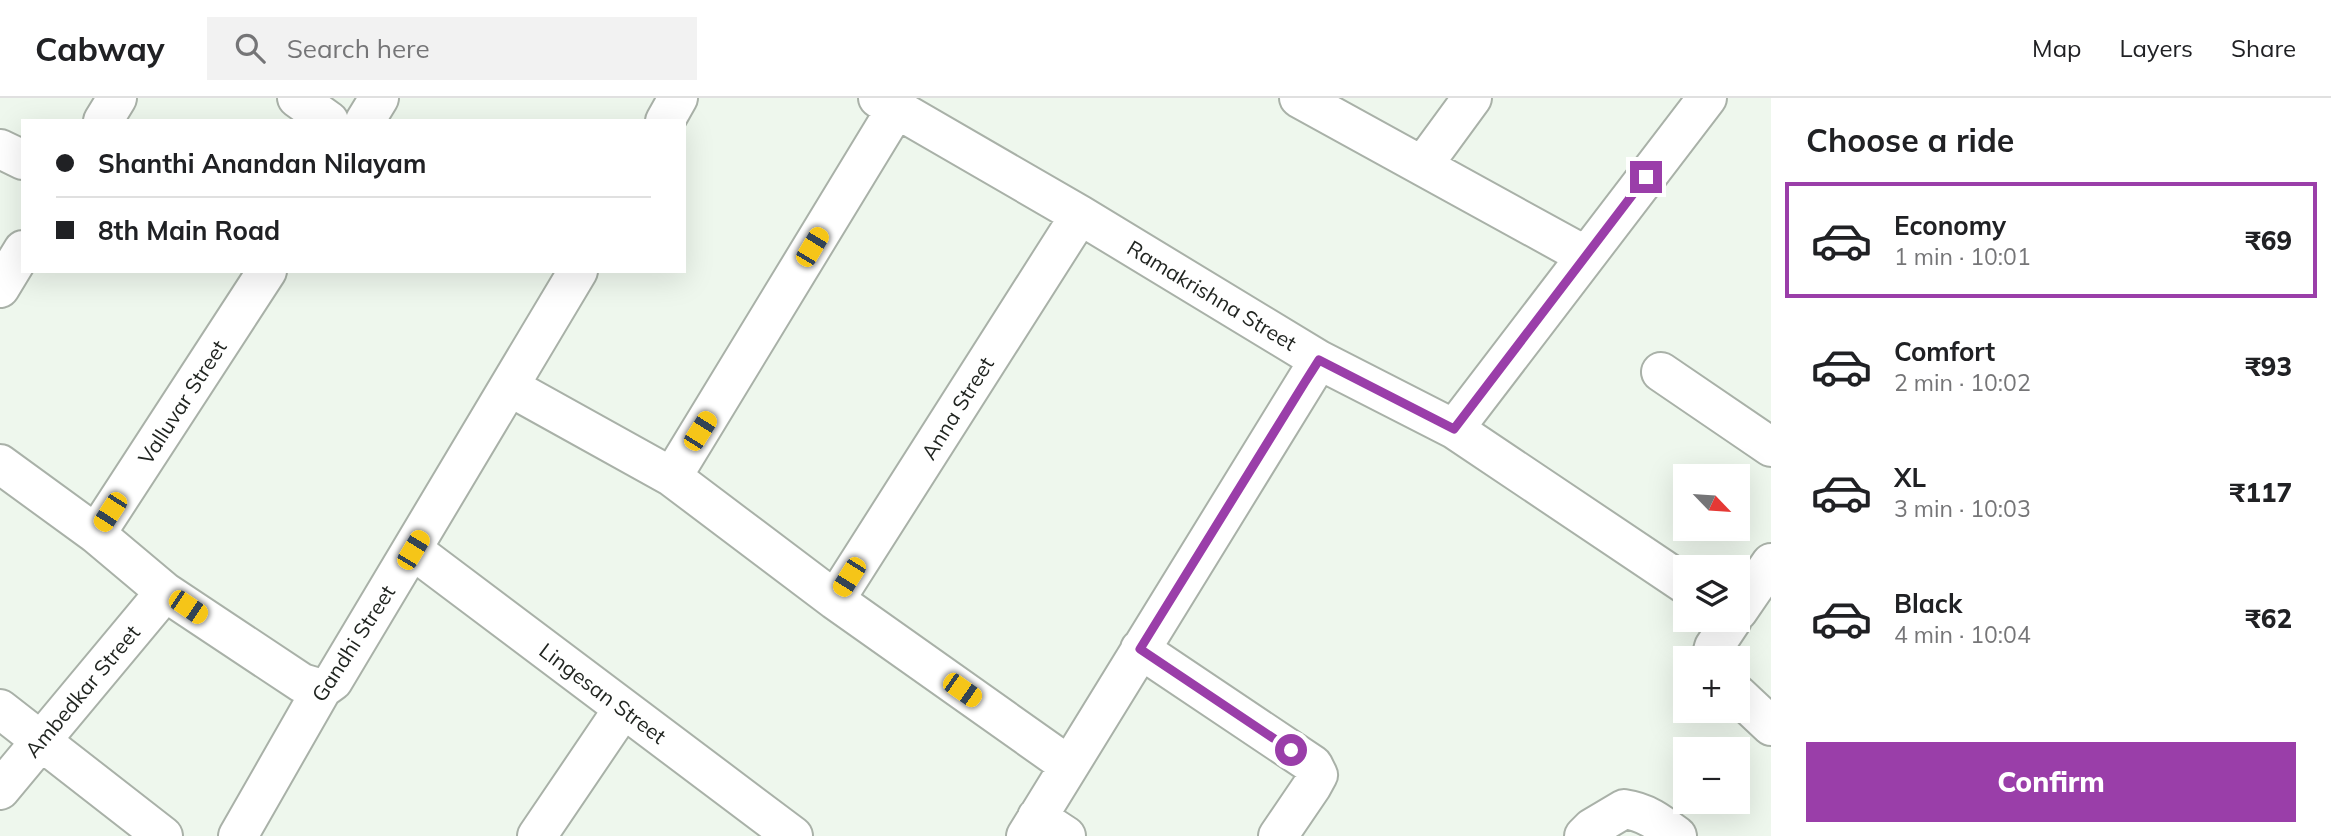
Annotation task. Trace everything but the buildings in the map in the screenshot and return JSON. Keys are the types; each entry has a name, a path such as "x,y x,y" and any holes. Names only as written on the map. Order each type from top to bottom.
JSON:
{"street":[{"path":"104,119 117,98"},
{"path":"297,98 325,119"},
{"path":"366,119 379,98"},
{"path":"666,119 678,98"},
{"path":"1299,98 1586,256"},
{"path":"1423,165 1472,98"},
{"path":"1454,429 1707,98"},
{"path":"672,477 887,103"},
{"name":"Ramakrishna Street","path":"887,103 1080,215 1319,360 1454,429 1673,576"},
{"path":"0,149 21,159"},
{"name":"Anna Street","path":"835,600 1080,215"},
{"path":"0,288 21,253"},
{"name":"Valluvar Street","path":"96,534 266,273"},
{"name":"Gandhi Street","path":"238,836 322,689 333,681 577,273"},
{"path":"1043,830 1068,765 1319,360"},
{"path":"1661,372 1771,447"},
{"path":"510,387 672,477 835,600 1068,765"},
{"path":"0,464 96,534 165,592 302,684 322,689"},
{"name":"Lingesan Street","path":"413,550 793,836"},
{"path":"1750,594 1771,563"},
{"name":"Ambedkar Street","path":"0,790 165,592"},
{"path":"1140,649 1313,765 1318,775 1278,836"},
{"path":"1750,706 1771,726"},
{"path":"0,709 163,836"},
{"path":"537,836 623,709"},
{"path":"1584,836 1592,828 1624,809 1640,811 1677,836"}],"route":[{"path":"1291,750 1140,649 1305,382 1319,360 1454,429 1646,177"}]}
